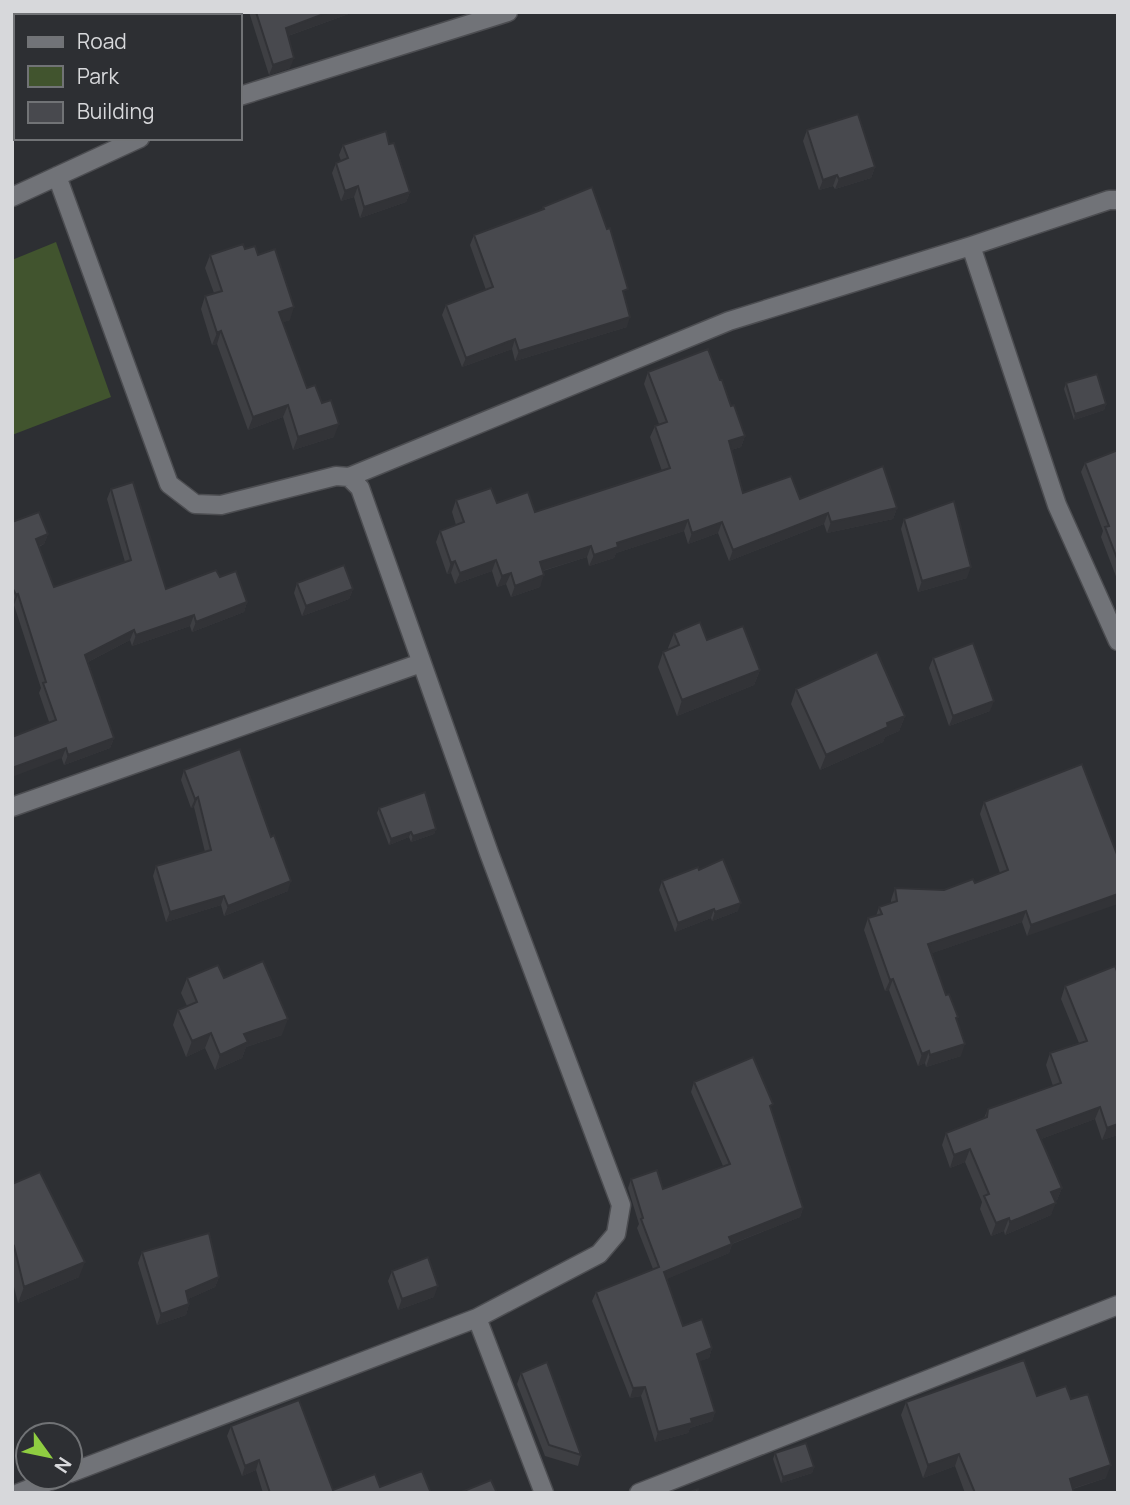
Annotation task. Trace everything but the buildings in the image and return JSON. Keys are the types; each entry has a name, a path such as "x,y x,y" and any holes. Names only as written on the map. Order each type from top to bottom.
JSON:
{"street":[{"path":"242,95 508,12"},
{"path":"12,197 136,140"},
{"path":"57,176 169,484 195,504 221,505 336,476 349,477 729,321 1109,200 1118,200"},
{"path":"971,246 1056,505 1118,641"},
{"path":"84,1468 477,1318 599,1254 616,1234 621,1205 421,663 360,488 349,477"},
{"path":"12,807 421,663"},
{"path":"639,1493 1118,1305"},
{"path":"477,1318 544,1493"}],"green space":[{"path":"56,242 111,397 12,435 12,260"}]}
